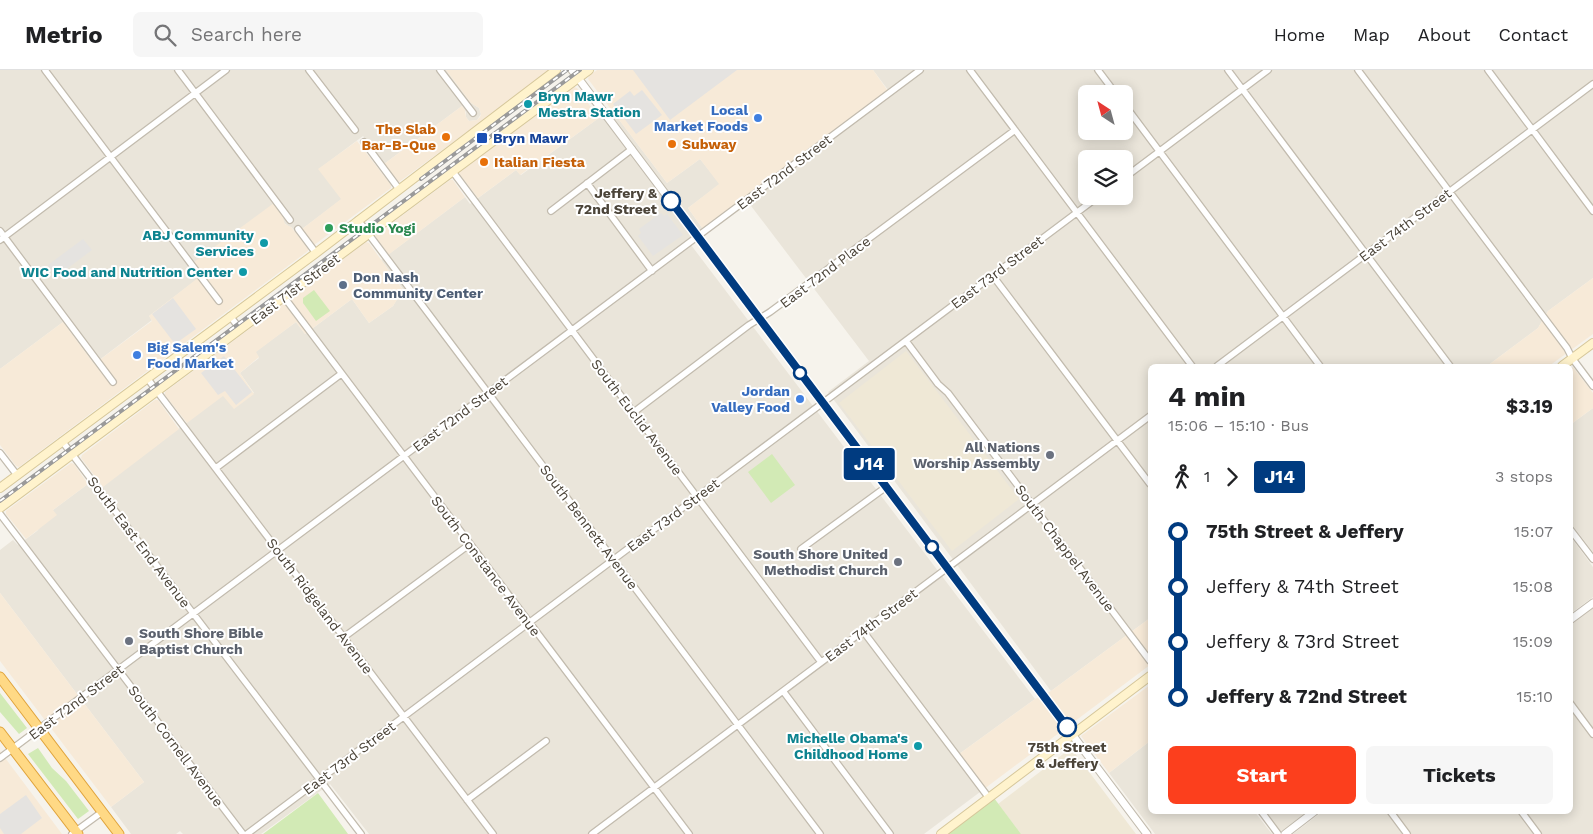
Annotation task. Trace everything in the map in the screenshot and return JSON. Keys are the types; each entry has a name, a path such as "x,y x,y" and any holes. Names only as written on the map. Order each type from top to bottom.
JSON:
{"highway":[{"path":"0,677 119,834"},
{"path":"0,732 75,833"}],"main road":[{"name":"East 71st Street","path":"0,488 316,253 556,70"},
{"name":"East 71st Street","path":"0,508 589,70"},
{"path":"1564,364 1593,343"},
{"path":"941,834 1148,678"}],"street":[{"path":"45,70 219,301"},
{"path":"178,70 290,220"},
{"path":"2,238 226,70"},
{"path":"309,70 355,130"},
{"path":"440,70 473,113"},
{"path":"572,70 1147,834"},
{"name":"East 72nd Street","path":"0,758 920,70"},
{"path":"970,70 1190,364"},
{"path":"1098,70 1109,85"},
{"path":"1228,70 1448,364"},
{"path":"1133,171 1268,70"},
{"path":"1358,70 1567,348 1572,358 1593,386"},
{"path":"1488,70 1593,211"},
{"name":"East 74th Street","path":"1220,364 1593,84"},
{"path":"1133,116 1319,364"},
{"name":"East 72nd Place","path":"634,412 1015,130"},
{"path":"364,142 399,189"},
{"path":"551,210 632,149"},
{"name":"South Euclid Avenue","path":"453,172 821,662"},
{"path":"587,184 652,270"},
{"name":"East 73rd Street","path":"247,834 1087,205"},
{"name":"South Bennett Avenue","path":"358,220 820,834"},
{"path":"298,229 316,253"},
{"path":"0,231 2,238 113,382"},
{"path":"993,276 1148,481"},
{"name":"South Constance Avenue","path":"284,297 689,834"},
{"path":"230,316 240,329"},
{"name":"South Chappel Avenue","path":"906,341 938,384 948,393 1148,658"},
{"path":"216,468 341,374"},
{"name":"South Ridgeland Avenue","path":"147,378 493,834"},
{"name":"East 74th Street","path":"592,834 1148,418"},
{"name":"South East End Avenue","path":"62,441 361,834"},
{"path":"0,453 17,475"},
{"path":"801,549 886,487"},
{"name":"South Cornell Avenue","path":"0,514 243,834"},
{"path":"1573,533 1593,559"},
{"path":"344,637 470,544"},
{"path":"1573,618 1593,603"},
{"path":"863,631 989,798"},
{"path":"783,691 890,834"},
{"path":"1573,707 1593,734"},
{"path":"467,800 546,741"},
{"path":"75,833 102,812"},
{"path":"1262,814 1278,834"},
{"path":"1285,834 1311,814"},
{"path":"1392,814 1407,834"},
{"path":"1523,814 1538,834"}],"shaded area":[{"path":"0,70 446,70 471,103 479,108 481,114 477,120 469,121 462,106 384,164 363,136 319,169 342,199 302,229 300,226 294,230 283,222 283,217 195,262 204,274 149,316 152,320 94,364 63,322 0,369"},
{"path":"446,70 551,70 399,182 384,164 462,106 469,121 477,120 480,117 479,108 471,103"},
{"path":"597,70 873,70 888,91 703,229 688,208 719,184 700,159 667,183 588,79"},
{"path":"633,70 737,70 670,120"},
{"path":"873,70 1593,70 1593,278 1548,311 1538,328 1490,364 1148,364 1148,619 1051,691 828,392 869,361 745,198 888,90"},
{"path":"574,87 577,88 599,118 520,175 516,170 478,198 460,175 460,172"},
{"path":"642,90 662,115 636,134 613,104 630,91 634,96"},
{"path":"611,109 667,183 700,159 720,184 688,208 703,229 688,241 1035,699 955,757 980,792 924,834 369,834 330,784 261,834 183,834 180,831 176,834 131,834 111,807 144,782 0,593 0,550 13,540 18,545 37,531 53,510 88,484 95,492 223,395 254,393 240,373 259,358 255,352 296,322 305,334 352,299 369,323 393,306 403,289 381,260 465,197 470,204 516,170 521,175"},
{"path":"357,141 391,185 391,188 314,245 302,229 341,199 318,169"},
{"path":"450,180 453,180 465,197 388,255 375,238 376,235"},
{"path":"274,203 282,215 285,224 291,227 308,248 308,251 19,467 16,466 0,445 0,369 63,322 94,364 152,321 149,316 203,274 194,262"},
{"path":"661,213 664,216 667,214 683,235 653,256 638,236 641,233 639,229"},
{"path":"83,239 92,250 56,277 48,265"},
{"path":"366,242 369,243 403,290 393,306 369,323 352,299 305,334 296,322 256,352 259,357 240,373 254,394 234,409 223,396 187,423 165,395 165,392"},
{"path":"1593,278 1593,334 1552,364 1490,364 1538,328 1548,311"},
{"path":"173,298 196,329 175,344 152,314"},
{"path":"906,351 1019,499 952,551 839,403"},
{"path":"224,356 252,392 236,405 225,391 218,395 201,373"},
{"path":"1573,367 1593,393 1593,408 1573,423"},
{"path":"155,400 158,400 179,429 103,487 81,458 82,455"},
{"path":"1593,408 1593,552 1573,526 1573,423"},
{"path":"71,463 74,464 88,484 53,510 57,515 26,539 6,514 6,511"},
{"path":"1573,540 1593,567 1593,597 1573,612"},
{"path":"0,593 144,782 111,807 0,661"},
{"path":"1593,607 1593,834 1293,834 1319,814 1573,814 1573,619 1575,621"},
{"path":"1148,619 1148,666 980,792 955,757 1035,699 1051,691"},
{"path":"1148,686 1148,743 1109,773 1081,736"},
{"path":"1148,743 1148,814 1256,814 1272,834 1155,834 1109,773"},
{"path":"1071,748 1136,834 1021,834 998,804"},
{"path":"0,751 62,834 0,834"},
{"path":"26,795 42,818 21,834 4,834 0,828 0,814"},
{"path":"1267,814 1304,814 1280,832"}],"green space":[{"path":"314,290 330,311 316,321 303,303 303,298"},
{"path":"772,454 795,485 771,503 748,472"},
{"path":"0,693 27,728 19,734 0,712"},
{"path":"38,748 52,768 66,781 89,811 78,819 28,754"},
{"path":"318,793 348,834 263,834"},
{"path":"994,798 1021,834 946,834"}],"railway":[{"path":"421,179 567,70"},
{"path":"0,501 580,70"}],"bus line":[{"name":"J14","path":"671,201 1067,727"}],"place":[{"name":"Bryn Mawr Mestra Station","path":"528,104"},
{"name":"Local Market Foods","path":"758,118"},
{"name":"The Slab Bar-B-Que","path":"446,137"},
{"name":"Bryn Mawr","path":"482,138"},
{"name":"Subway","path":"672,144"},
{"name":"Italian Fiesta","path":"484,162"},
{"name":"Jeffery & 72nd Street","path":"671,201"},
{"name":"Studio Yogi","path":"329,228"},
{"name":"ABJ Community Services","path":"264,243"},
{"name":"WIC Food and Nutrition Center","path":"243,272"},
{"name":"Don Nash Community Center","path":"343,285"},
{"name":"Big Salem's Food Market","path":"137,355"},
{"name":"Jordan Valley Food","path":"800,399"},
{"name":"All Nations Worship Assembly","path":"1050,455"},
{"name":"South Shore United Methodist Church","path":"898,562"},
{"name":"South Shore Bible Baptist Church","path":"129,641"},
{"name":"75th Street & Jeffery","path":"1067,727"},
{"name":"Michelle Obama's Childhood Home","path":"918,746"}]}
